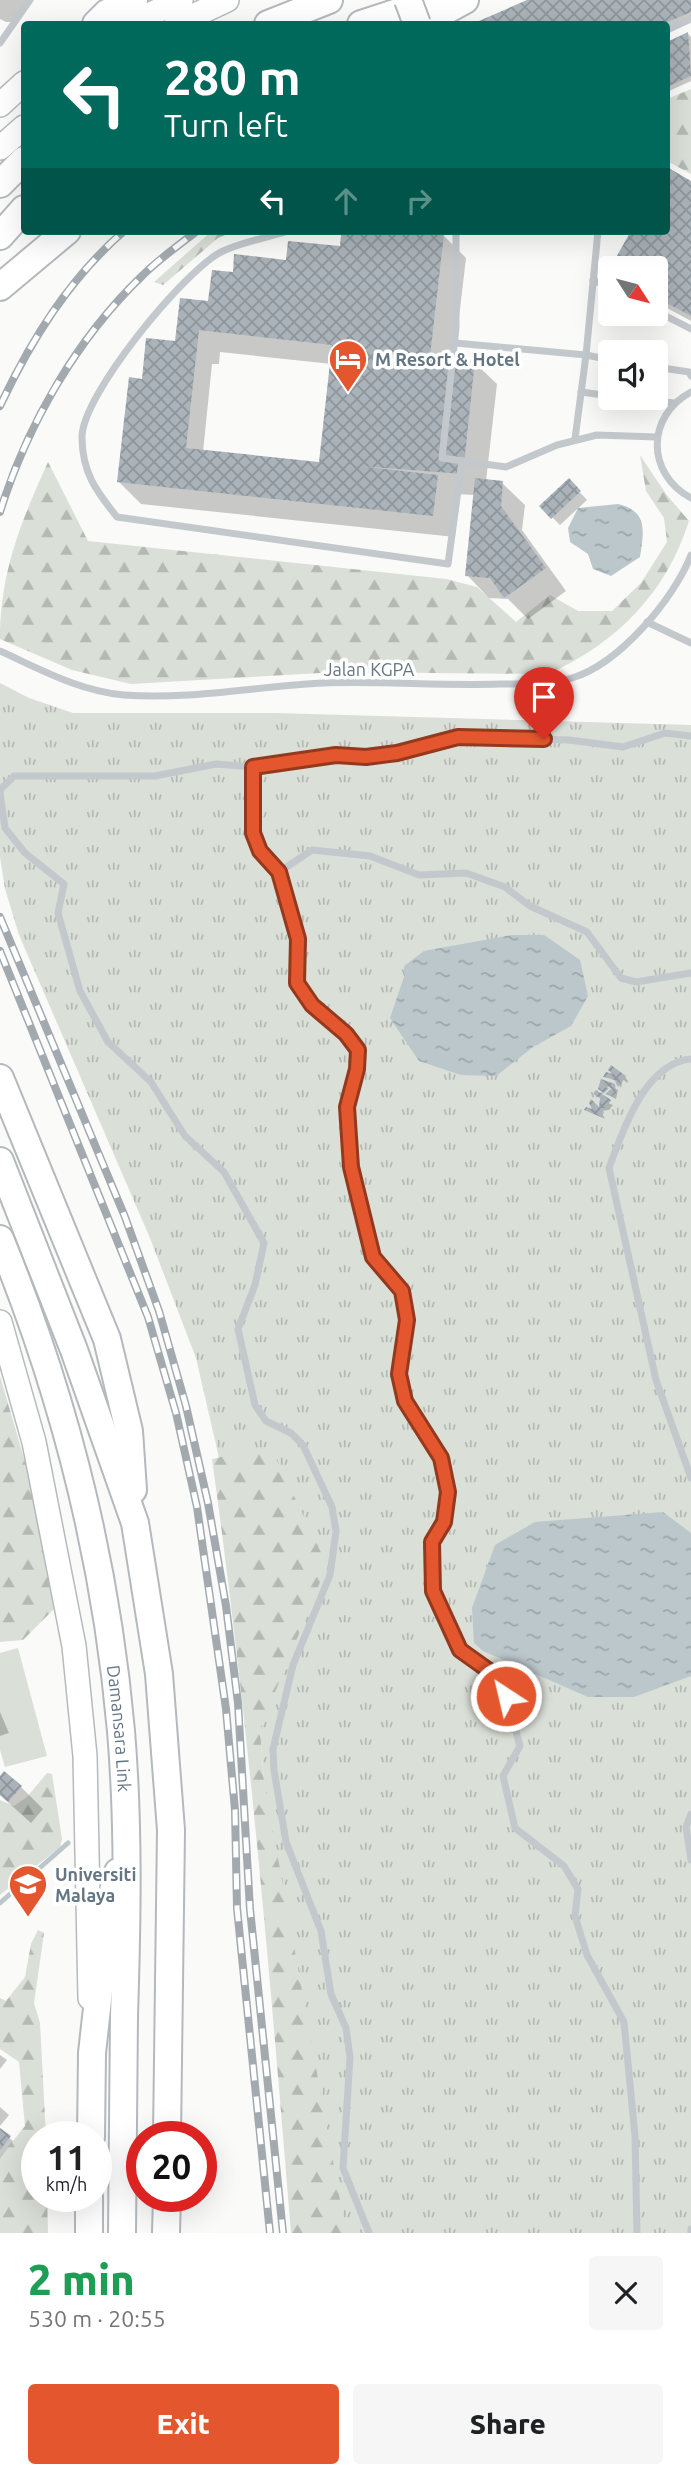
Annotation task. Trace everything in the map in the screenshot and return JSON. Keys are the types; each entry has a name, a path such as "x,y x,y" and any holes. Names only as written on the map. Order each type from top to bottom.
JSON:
{"highway":[{"path":"276,21 329,0"},
{"path":"408,0 418,21"},
{"path":"370,21 435,0"},
{"path":"425,21 465,0"},
{"path":"0,184 21,163"},
{"path":"0,236 21,212"},
{"path":"0,286 38,235"},
{"path":"0,286 62,235"},
{"path":"0,1078 107,1339 129,1431 135,1523 159,1674 171,1830 167,2121"},
{"path":"0,1161 74,1350 135,1523"},
{"name":"Damansara Link","path":"0,1239 30,1313 60,1402 108,1624 121,1732 127,1836 122,2233"},
{"path":"91,2121 92,2053 108,1910 127,1836"},
{"path":"89,2212 89,2233"}],"main road":[{"path":"117,11 181,0"},
{"path":"182,21 227,0"},
{"path":"0,105 21,86"},
{"path":"0,148 21,130"},
{"path":"0,1322 34,1442 74,1646 85,1756 86,1914 92,2053"}],"lane":[{"path":"0,43 30,0"},
{"path":"670,29 691,19"},
{"path":"275,235 220,252 171,296 124,353 95,400 82,435 91,486 117,517 448,564 462,461"},
{"path":"456,235 455,343 442,458 506,467 575,439 597,435 657,437"},
{"path":"575,439 598,235"},
{"path":"593,280 598,282"},
{"path":"668,317 691,329"},
{"path":"455,343 598,357"},
{"path":"668,369 689,372 691,376"},
{"path":"581,392 598,394"},
{"path":"691,392 674,403 659,425 657,437 658,460 665,477 678,491 691,498"},
{"path":"668,402 674,403"},
{"name":"Jalan KGPA","path":"0,651 69,683 122,695 185,694 325,683 536,683 575,677 606,659 647,622 667,597 691,555"},
{"path":"647,622 691,643"},
{"path":"369,2233 343,2168 350,2057 346,2028 331,1994 321,1931 286,1842 273,1749 293,1665 330,1575 336,1531 332,1507 303,1445 291,1433 266,1421 255,1405 237,1329 255,1285 264,1243 224,1172 185,1136 151,1082 108,1042 80,991 58,913 64,884 25,853 5,828 0,791 14,776 155,776 216,764 253,767 336,755 366,757 397,753 458,737 569,740 623,747 665,733 691,736"},
{"path":"253,767 253,833 260,851 279,872 298,939 297,983 312,1005 346,1034 358,1050 357,1069 347,1107 351,1167 373,1257 402,1291 407,1320 399,1374 405,1401 441,1458 448,1492 444,1522 432,1542 433,1591 460,1650 502,1680 520,1746 503,1776 515,1828 564,1866 578,1889 575,1916 587,1955 624,2022 635,2136 637,2233"},
{"path":"279,872 312,850 370,856 419,875 466,873 505,887 530,906 587,932 621,978 636,982 691,974"},
{"path":"691,1059 676,1060 650,1082 620,1136 609,1168 656,1380 691,1478"},
{"path":"691,1814 686,1827 691,1860"}],"green space":[{"path":"691,89 691,174 670,163 670,98"},
{"path":"207,235 225,235 218,238 163,285 154,282"},
{"path":"640,455 666,494 689,521 679,547 667,571 636,613 596,647 548,674 338,672 131,684 72,670 0,639 8,569 29,506 48,462 88,541 446,579 477,587 516,622 550,595 578,611 612,611 641,583 667,542 664,518 646,491"},
{"path":"0,683 29,698 73,713 275,713 691,725 691,2233 315,2233 264,1781 260,1729 267,1666 196,1358 150,1238 19,935 5,889 0,857"},
{"path":"0,1376 30,1479 55,1608 23,1640 0,1642"},
{"path":"270,1446 327,1565 260,1729 264,1781 346,2233 291,2233 247,1749 212,1459"},
{"path":"18,1648 47,1756 5,1767 0,1750 0,1653"},
{"path":"47,1773 52,1774 62,1839 60,1847 0,1895 0,1800 14,1806 27,1797"},
{"path":"38,1930 44,1933 34,2003 40,2023 45,2121 25,2121 19,2062 0,2049 0,1998 6,2001 25,1977 31,1944"},
{"path":"21,2131 21,2212 47,2212 48,2233 0,2233 0,2157"}],"water":[{"path":"618,504 635,512 642,523 643,531 640,557 611,576 593,569 588,554 570,542 568,528 578,508"},
{"path":"512,935 544,935 580,960 588,996 571,1026 533,1047 496,1076 461,1075 419,1061 390,1018 404,977 404,966 424,951"},
{"path":"663,1512 691,1533 691,1676 634,1697 588,1697 483,1651 474,1643 472,1608 495,1545 535,1522"}],"building":[{"path":"527,0 691,0 691,12 670,21 479,21"},
{"path":"688,32 691,76 670,86 670,41"},
{"path":"670,169 691,181 691,316 668,304 668,256 617,256 629,235 670,235"},
{"path":"341,235 444,235 430,356 475,360 463,474 358,466 438,475 433,516 117,482 129,377 142,379 146,338 175,341 180,298 208,301 212,270 233,272 234,254 286,260 288,241 340,246","holes":["199,330 332,345 319,462 186,448"]},
{"path":"475,478 503,481 501,506 546,568 504,598 490,578 465,576"},
{"path":"569,478 581,491 551,519 539,506"},
{"path":"611,1065 626,1076 623,1081 618,1078 621,1083 618,1087 614,1079 603,1077 606,1072 613,1074 608,1070"},
{"path":"601,1079 615,1084 616,1093 612,1096 605,1094 611,1089 614,1091 606,1084 601,1086 609,1088 604,1093 598,1089"},
{"path":"596,1090 611,1100 606,1108 600,1108 604,1112 601,1117 584,1110 586,1107 592,1109 589,1103 591,1099 599,1107 600,1098 593,1094"},
{"path":"4,1771 22,1786 8,1802 0,1795 0,1776"},
{"path":"0,2128 11,2136 0,2150"}],"waterway":[{"path":"0,1903 68,1843"}],"railway":[{"path":"0,406 38,334 53,312 86,269 120,235"},
{"path":"0,512 24,447 57,384 76,355 97,326 143,275 192,235"},
{"path":"0,917 125,1217 159,1311 186,1406 208,1503 226,1606 238,1703 250,1909 283,2233"},
{"path":"0,951 148,1317 176,1413 197,1507 226,1709 235,1810 237,1908 270,2233"}],"place":[{"name":"M Resort & Hotel","path":"348,393"},
{"name":"Universiti Malaya","path":"28,1918"}],"route":[{"path":"506,1696 502,1680 460,1650 433,1591 432,1542 444,1522 448,1492 441,1458 405,1401 399,1374 407,1320 402,1291 373,1257 351,1167 347,1107 357,1069 358,1050 346,1034 312,1005 297,983 298,939 279,872 260,851 253,833 253,767 336,755 366,757 397,753 458,737 544,739"}]}
